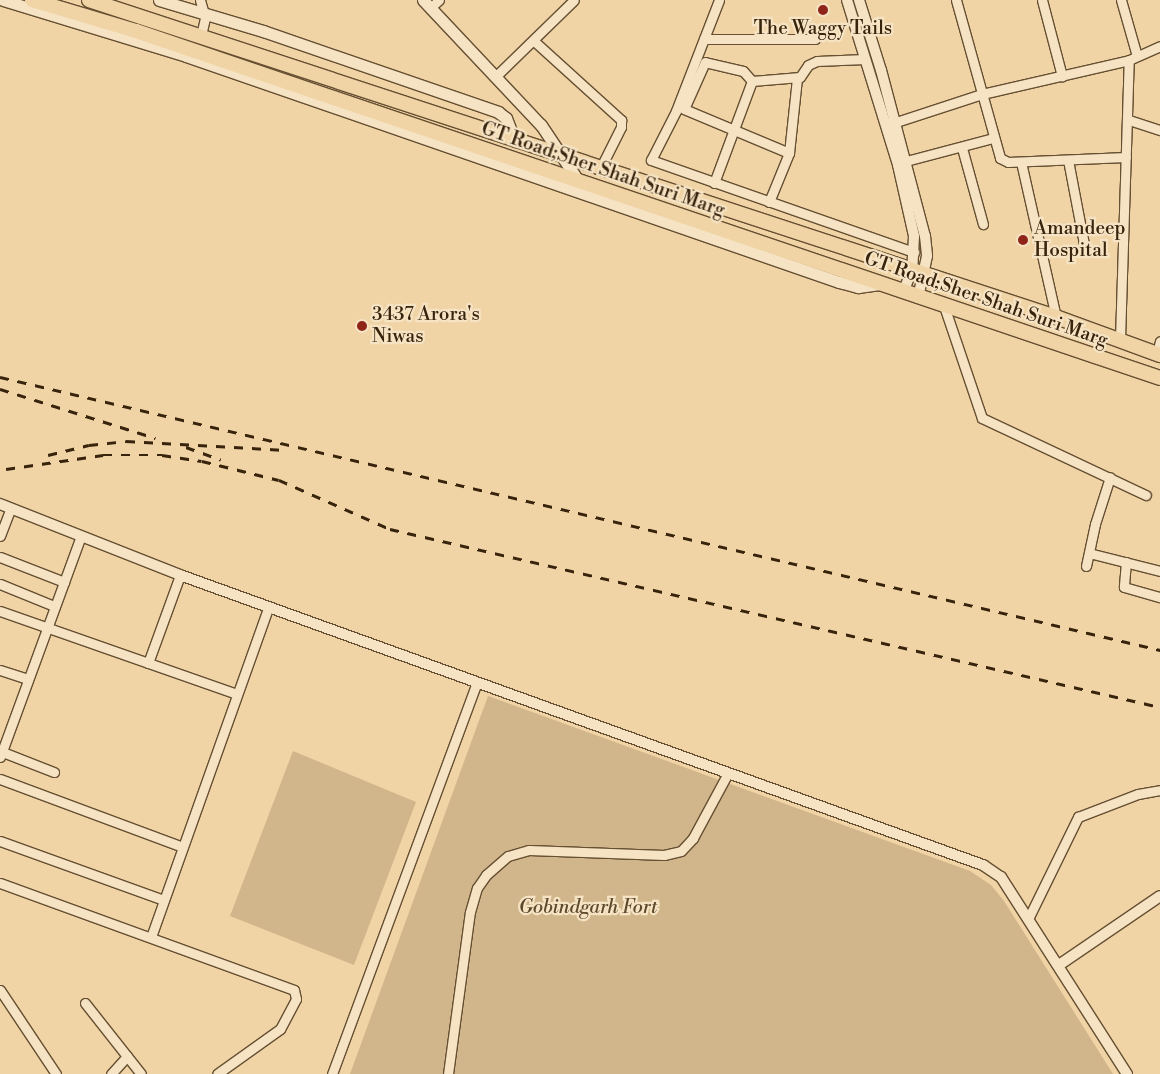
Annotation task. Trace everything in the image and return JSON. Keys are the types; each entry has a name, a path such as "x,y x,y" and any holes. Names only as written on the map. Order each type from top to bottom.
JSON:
{"main road":[{"path":"3,0 186,56 839,282 858,287 880,284"},
{"name":"GT Road;Sher Shah Suri Marg","path":"32,0 146,34 918,298 1160,378"},
{"name":"GT Road;Sher Shah Suri Marg","path":"90,0 565,158 1120,339 1159,350"},
{"path":"159,0 404,78 498,112 506,118 515,141"},
{"path":"427,4 541,125 580,182"}],"street":[{"path":"200,0 204,13 201,36"},
{"path":"427,4 439,0"},
{"path":"495,77 574,0"},
{"path":"719,0 676,111 651,160 914,252"},
{"path":"847,0 865,59 906,161 925,236 918,272 918,298"},
{"path":"858,0 890,124 918,272 903,292"},
{"path":"956,0 997,153 1004,161 1021,162 1126,157"},
{"path":"1042,0 1062,76"},
{"path":"1120,339 1126,157 1133,58 1121,0"},
{"path":"704,39 815,39"},
{"path":"534,41 621,120 621,127 600,169"},
{"path":"890,124 982,94 1133,58 1160,46"},
{"path":"752,81 797,78 803,76 813,62 865,59"},
{"path":"752,81 743,71 705,62 685,107 687,111 734,132 789,153"},
{"path":"769,202 789,153 797,78"},
{"path":"714,183 752,81"},
{"path":"1129,120 1160,130"},
{"path":"906,161 962,148 993,138"},
{"path":"962,148 983,224"},
{"path":"1068,160 1084,244"},
{"path":"1021,162 1056,317"},
{"path":"944,306 982,418 1146,495"},
{"path":"1086,566 1110,477"},
{"path":"0,504 80,538 180,575 983,865 1001,877 1127,1074"},
{"path":"0,536 11,508"},
{"path":"54,772 1,753 80,538"},
{"path":"1089,553 1160,571"},
{"path":"0,557 64,582"},
{"path":"1126,562 1124,588 1160,597"},
{"path":"148,663 180,575"},
{"path":"0,584 54,606"},
{"path":"151,937 269,606"},
{"path":"0,611 237,694"},
{"path":"0,670 27,679"},
{"path":"332,1074 477,682"},
{"path":"448,1074 470,912 477,888 486,875 508,856 529,850 664,855 681,851 693,838 728,773"},
{"path":"0,780 183,847"},
{"path":"1028,919 1078,817 1138,794 1160,790"},
{"path":"0,841 164,900"},
{"path":"0,883 290,988 296,994 292,1010 280,1029 216,1074"},
{"path":"1059,965 1160,896"},
{"path":"0,990 56,1074"},
{"path":"85,1004 142,1074"},
{"path":"111,1074 127,1056"}],"green space":[{"name":"Gobindgarh Fort","path":"488,696 970,871 991,885 1004,901 1113,1074 350,1074"},
{"path":"293,751 416,802 354,965 230,916"}],"railway":[{"path":"0,377 1160,650"},
{"path":"0,389 155,438"},
{"path":"48,455 89,445 126,441 286,450"},
{"path":"186,447 221,460"},
{"path":"6,469 103,455 162,455 202,461 279,480 390,529 1160,707"}],"place":[{"name":"The Waggy Tails","path":"823,10"},
{"name":"Amandeep Hospital","path":"1023,240"},
{"name":"3437 Arora's Niwas","path":"362,326"}]}
